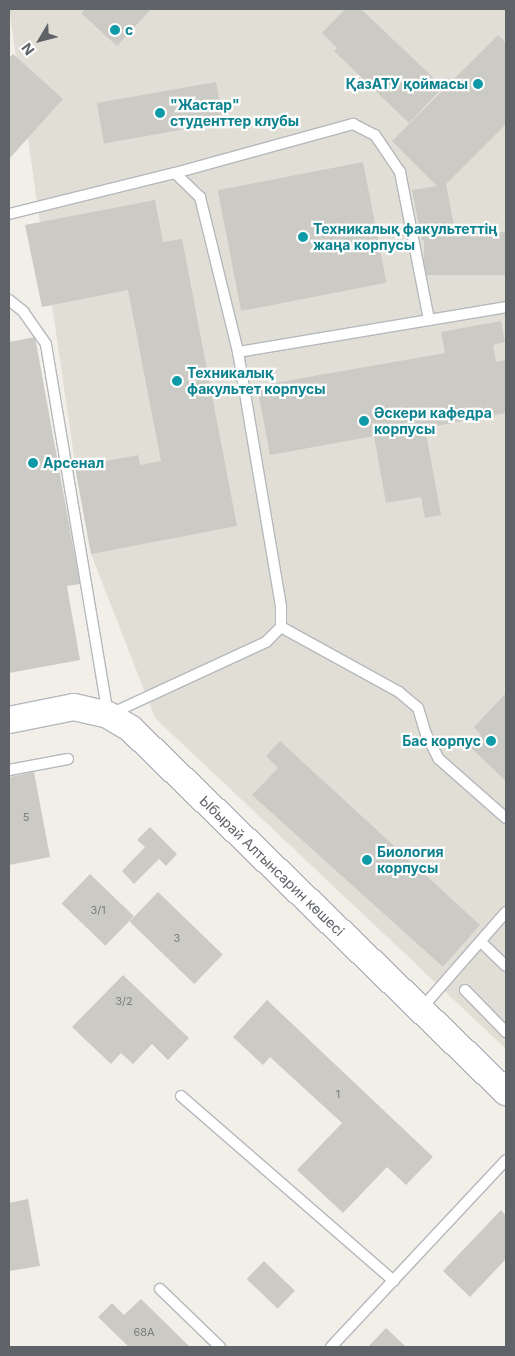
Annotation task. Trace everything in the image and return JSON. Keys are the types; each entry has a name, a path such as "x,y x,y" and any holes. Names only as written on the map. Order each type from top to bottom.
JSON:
{"street":[{"name":"Ыбырай Алтынсарин көшесі","path":"9,720 74,706 108,715 131,728 506,1092"}],"lane":[{"path":"9,214 175,173 353,124 375,135 400,172 430,320"},
{"path":"9,300 24,312 46,344 108,715 266,642 281,627 281,607 238,352 200,197 175,173"},
{"path":"238,352 506,307"},
{"path":"281,627 399,692 418,708 426,734 439,759 506,818"},
{"path":"9,770 68,759"},
{"path":"420,1010 482,943 506,912"},
{"path":"482,943 506,966"},
{"path":"465,990 506,1032"},
{"path":"182,1096 394,1281"},
{"path":"331,1347 506,1160"},
{"path":"160,1289 220,1347"}],"shaded area":[{"path":"9,9 506,9 506,1049 155,718 91,554 77,477"}],"building":[{"name":"с","path":"86,9 151,9 117,46 81,13"},
{"path":"345,9 361,9 443,87 409,123 334,51 337,48 322,33"},
{"name":"ҚазАТУ қоймасы","path":"498,35 506,43 506,124 446,184 456,236 422,240 412,190 437,186 392,141"},
{"path":"13,54 63,99 9,159 9,58"},
{"name":"\"Жастар\" студенттер клубы","path":"216,82 223,122 104,143 97,103"},
{"name":"Техникалық факультеттің жаңа корпусы","path":"363,162 386,283 241,311 218,190"},
{"name":"Техникалық факультет корпусы","path":"155,200 163,242 182,239 237,526 91,554 75,467 138,455 140,465 161,461 128,290 42,307 25,225"},
{"path":"424,232 506,232 506,275 424,275"},
{"name":"Әскери кафедра корпусы","path":"501,321 505,342 493,345 496,362 506,360 506,413 425,428 441,515 425,518 421,497 386,503 374,436 270,455 257,386 445,353 441,332"},
{"name":"Арсенал","path":"35,337 80,584 67,586 80,660 9,673 9,342"},
{"name":"Бас корпус","path":"506,693 506,781 470,747 481,735 474,727"},
{"name":"Биология корпусы","path":"280,741 480,925 443,967 252,795 278,768 266,756"},
{"path":"34,772 50,857 9,865 9,777"},
{"path":"150,827 177,854 166,866 159,859 134,884 122,871 145,847 137,840"},
{"path":"90,874 134,916 105,946 62,903"},
{"path":"158,892 223,955 194,984 130,921"},
{"path":"123,975 189,1038 168,1060 152,1044 133,1064 121,1053 111,1064 72,1027"},
{"path":"267,1000 433,1157 406,1185 387,1167 343,1213 297,1170 342,1123 270,1057 263,1065 233,1037"},
{"path":"28,1199 40,1266 9,1271 9,1203"},
{"path":"501,1210 506,1216 506,1259 470,1297 443,1271"},
{"path":"264,1261 295,1291 278,1309 247,1279"},
{"path":"141,1299 190,1347 129,1347 98,1317 112,1303 124,1315"},
{"path":"386,1328 406,1347 368,1347"}],"place":[{"name":"с","path":"115,30"},
{"name":"ҚазАТУ қоймасы","path":"478,84"},
{"name":"\"Жастар\" студенттер клубы","path":"160,113"},
{"name":"Техникалық факультеттің жаңа корпусы","path":"303,237"},
{"name":"Техникалық факультет корпусы","path":"177,381"},
{"name":"Әскери кафедра корпусы","path":"364,421"},
{"name":"Арсенал","path":"33,463"},
{"name":"Бас корпус","path":"491,741"},
{"name":"Биология корпусы","path":"367,860"}]}
